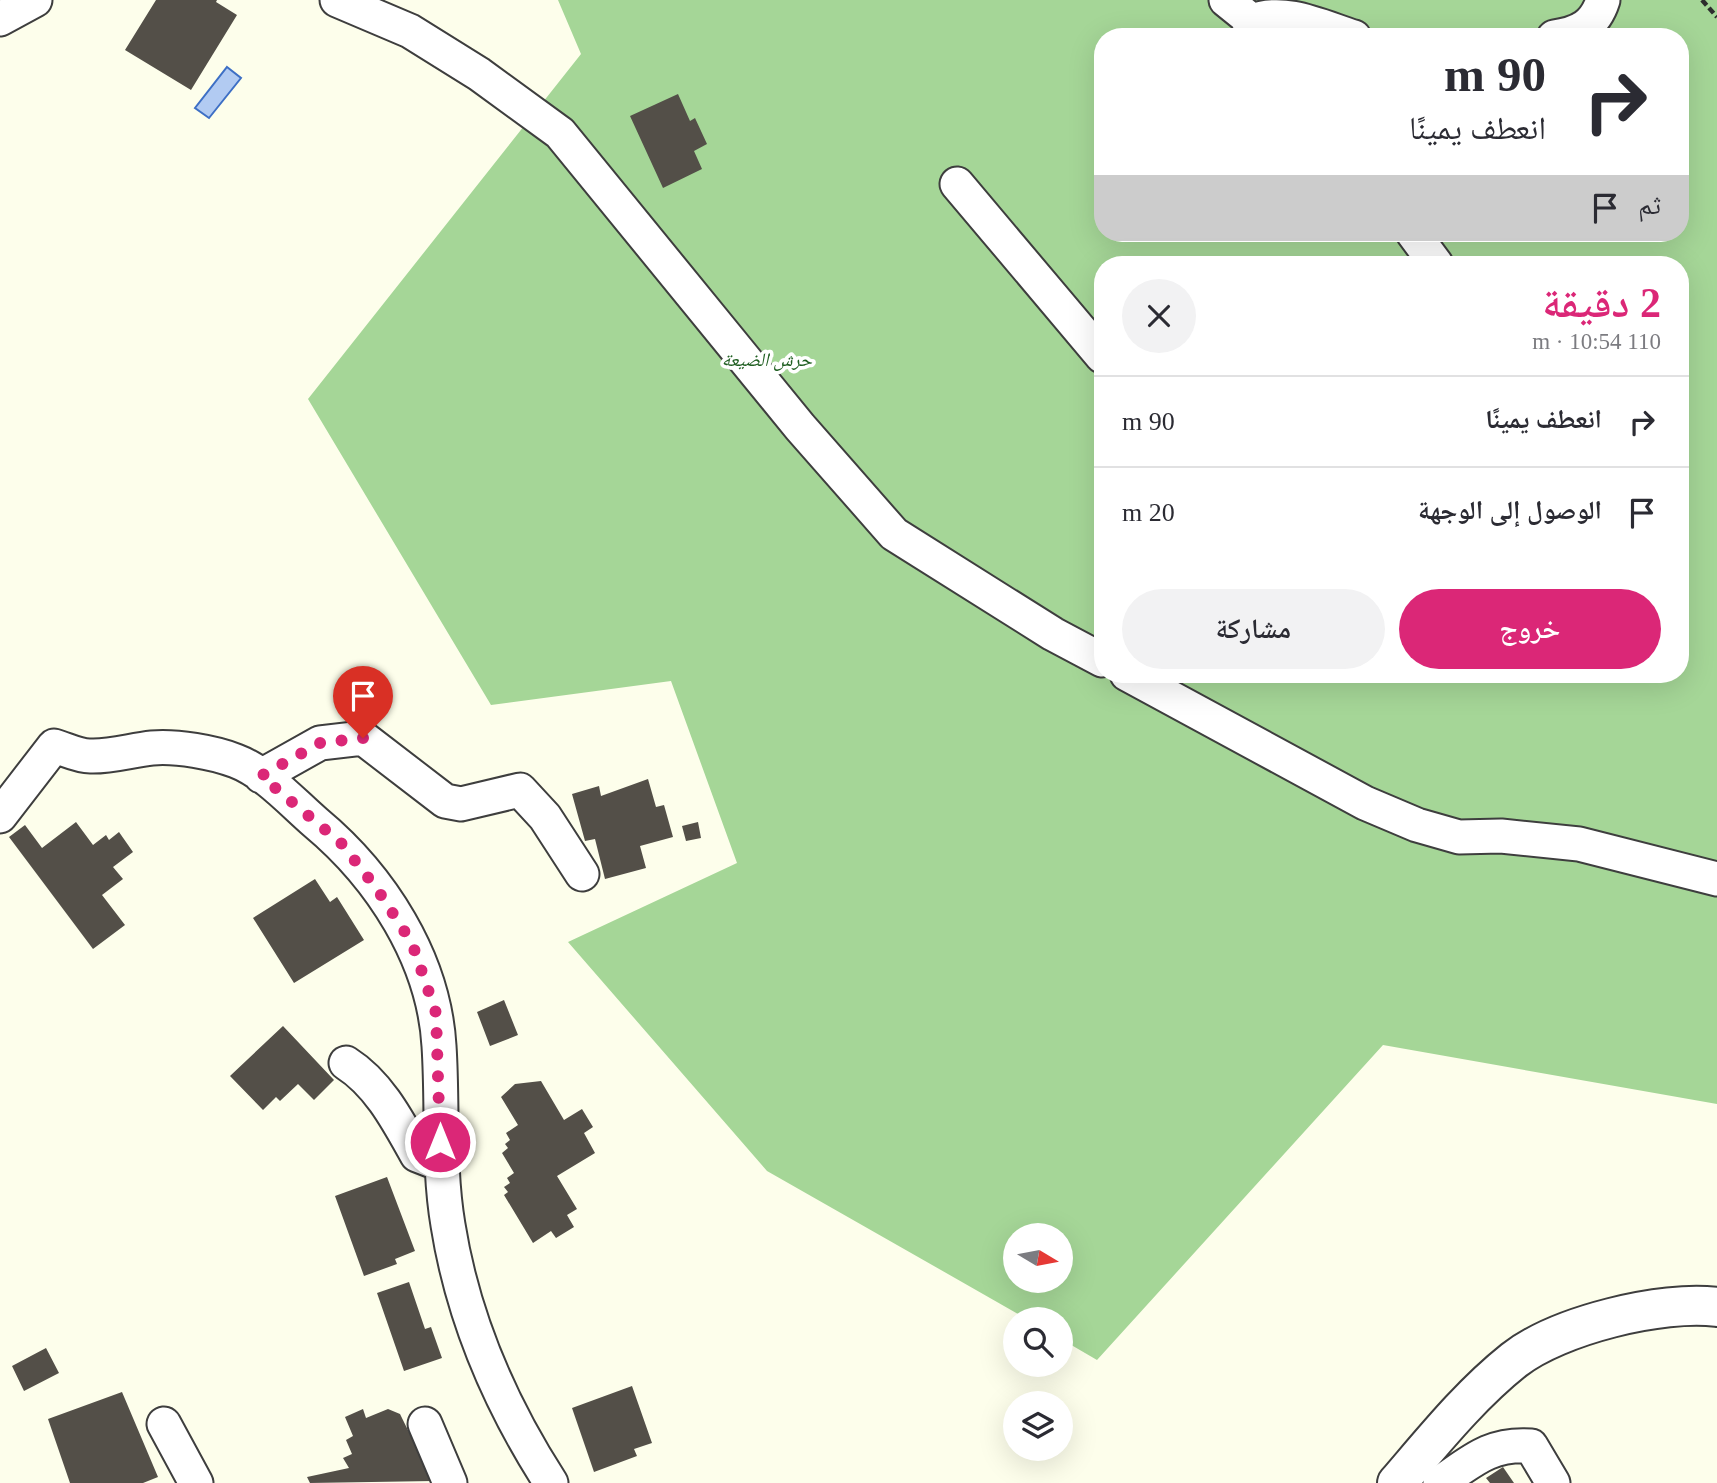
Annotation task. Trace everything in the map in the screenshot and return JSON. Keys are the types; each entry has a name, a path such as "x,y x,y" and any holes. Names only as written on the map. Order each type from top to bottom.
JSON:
{"street":[{"path":"0,19 34,0"},
{"path":"337,0 410,31 479,74 560,133 800,427 894,534 1053,634 1094,655"},
{"path":"1226,0 1251,28"},
{"path":"1582,28 1597,18 1603,0"},
{"path":"1253,28 1265,16 1284,17 1322,28"},
{"path":"957,184 1094,347"},
{"path":"1146,683 1365,803 1417,825 1459,837 1501,836 1579,844 1717,879"},
{"path":"261,776 320,743 363,738 445,801 461,804 520,790 545,817 582,874"},
{"path":"0,816 54,746 89,756 156,748 194,752 236,761 261,776 341,843 377,889 412,943 436,1013 440,1164 448,1225 474,1335 525,1443 551,1483"},
{"path":"346,1063 365,1074 395,1116 417,1155 440,1164"},
{"path":"1397,1483 1482,1387 1517,1357 1546,1342 1604,1320 1670,1307 1717,1307"},
{"path":"425,1423 450,1483"},
{"path":"164,1424 196,1483"},
{"path":"1440,1483 1482,1454 1507,1444 1531,1446 1553,1483"}],"path":[{"path":"1702,0 1717,17"}],"green space":[{"name":"حرش الضيعة","path":"558,0 1717,0 1717,1104 1383,1045 1097,1360 1073,1346 1073,1307 1006,1307 767,1171 568,942 737,863 671,681 491,705 308,399 581,54"}],"water":[{"path":"227,67 241,78 209,118 195,108"}],"building":[{"path":"156,0 217,0 216,2 237,15 191,90 125,50"},
{"path":"678,94 690,121 695,118 707,144 694,151 702,169 663,188 630,116"},
{"path":"648,779 656,807 664,805 673,837 640,846 646,868 605,879 595,839 585,841 572,794 599,786 601,796"},
{"path":"76,822 93,845 106,835 109,840 119,832 133,852 113,867 123,879 102,895 125,925 93,949 9,837 25,825 42,848"},
{"path":"698,822 701,838 686,841 682,826"},
{"path":"315,879 330,902 337,897 364,940 294,983 253,918"},
{"path":"504,1000 518,1035 490,1046 477,1012"},
{"path":"283,1026 334,1080 314,1100 298,1084 280,1101 276,1097 263,1110 230,1076"},
{"path":"541,1081 564,1120 582,1109 593,1127 584,1133 595,1153 557,1176 577,1209 567,1215 574,1227 556,1238 551,1231 533,1243 504,1195 508,1192 504,1187 510,1183 507,1178 514,1173 502,1153 508,1148 505,1144 510,1140 506,1133 518,1125 501,1097 515,1084"},
{"path":"387,1177 415,1251 395,1259 397,1264 364,1276 335,1196"},
{"path":"409,1282 425,1329 431,1327 442,1358 404,1371 377,1293"},
{"path":"46,1348 59,1373 24,1391 12,1366"},
{"path":"632,1386 652,1443 634,1449 637,1456 594,1472 572,1408"},
{"path":"122,1392 158,1477 143,1483 70,1483 48,1419"},
{"path":"363,1409 366,1418 388,1409 400,1414 433,1481 310,1483 307,1477 349,1468 343,1458 352,1454 346,1440 353,1436 345,1417"},
{"path":"1503,1467 1514,1483 1490,1483 1486,1478"}],"route":[{"path":"363,738 320,743 261,776 341,843 377,889 412,943 428,982 436,1013 440,1142"}]}
